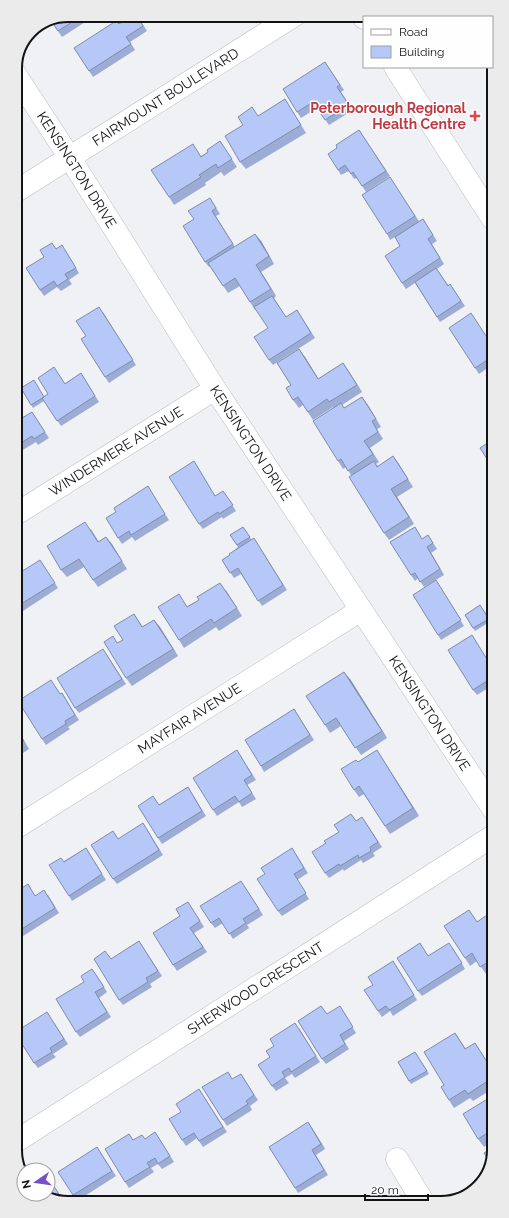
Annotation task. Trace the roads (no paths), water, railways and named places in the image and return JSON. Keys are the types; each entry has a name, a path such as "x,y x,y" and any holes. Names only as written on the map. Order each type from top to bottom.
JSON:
{"street":[{"name":"FAIRMOUNT BOULEVARD","path":"22,188 284,22"},
{"path":"396,68 487,210"},
{"name":"KENSINGTON DRIVE","path":"22,85 70,158 215,389 487,800"},
{"name":"WINDERMERE AVENUE","path":"22,510 215,389"},
{"name":"MAYFAIR AVENUE","path":"22,823 361,610"},
{"name":"SHERWOOD CRESCENT","path":"22,1137 487,840"},
{"path":"397,1159 420,1196"}],"place":[{"name":"Peterborough Regional Health Centre","path":"475,116"}]}
